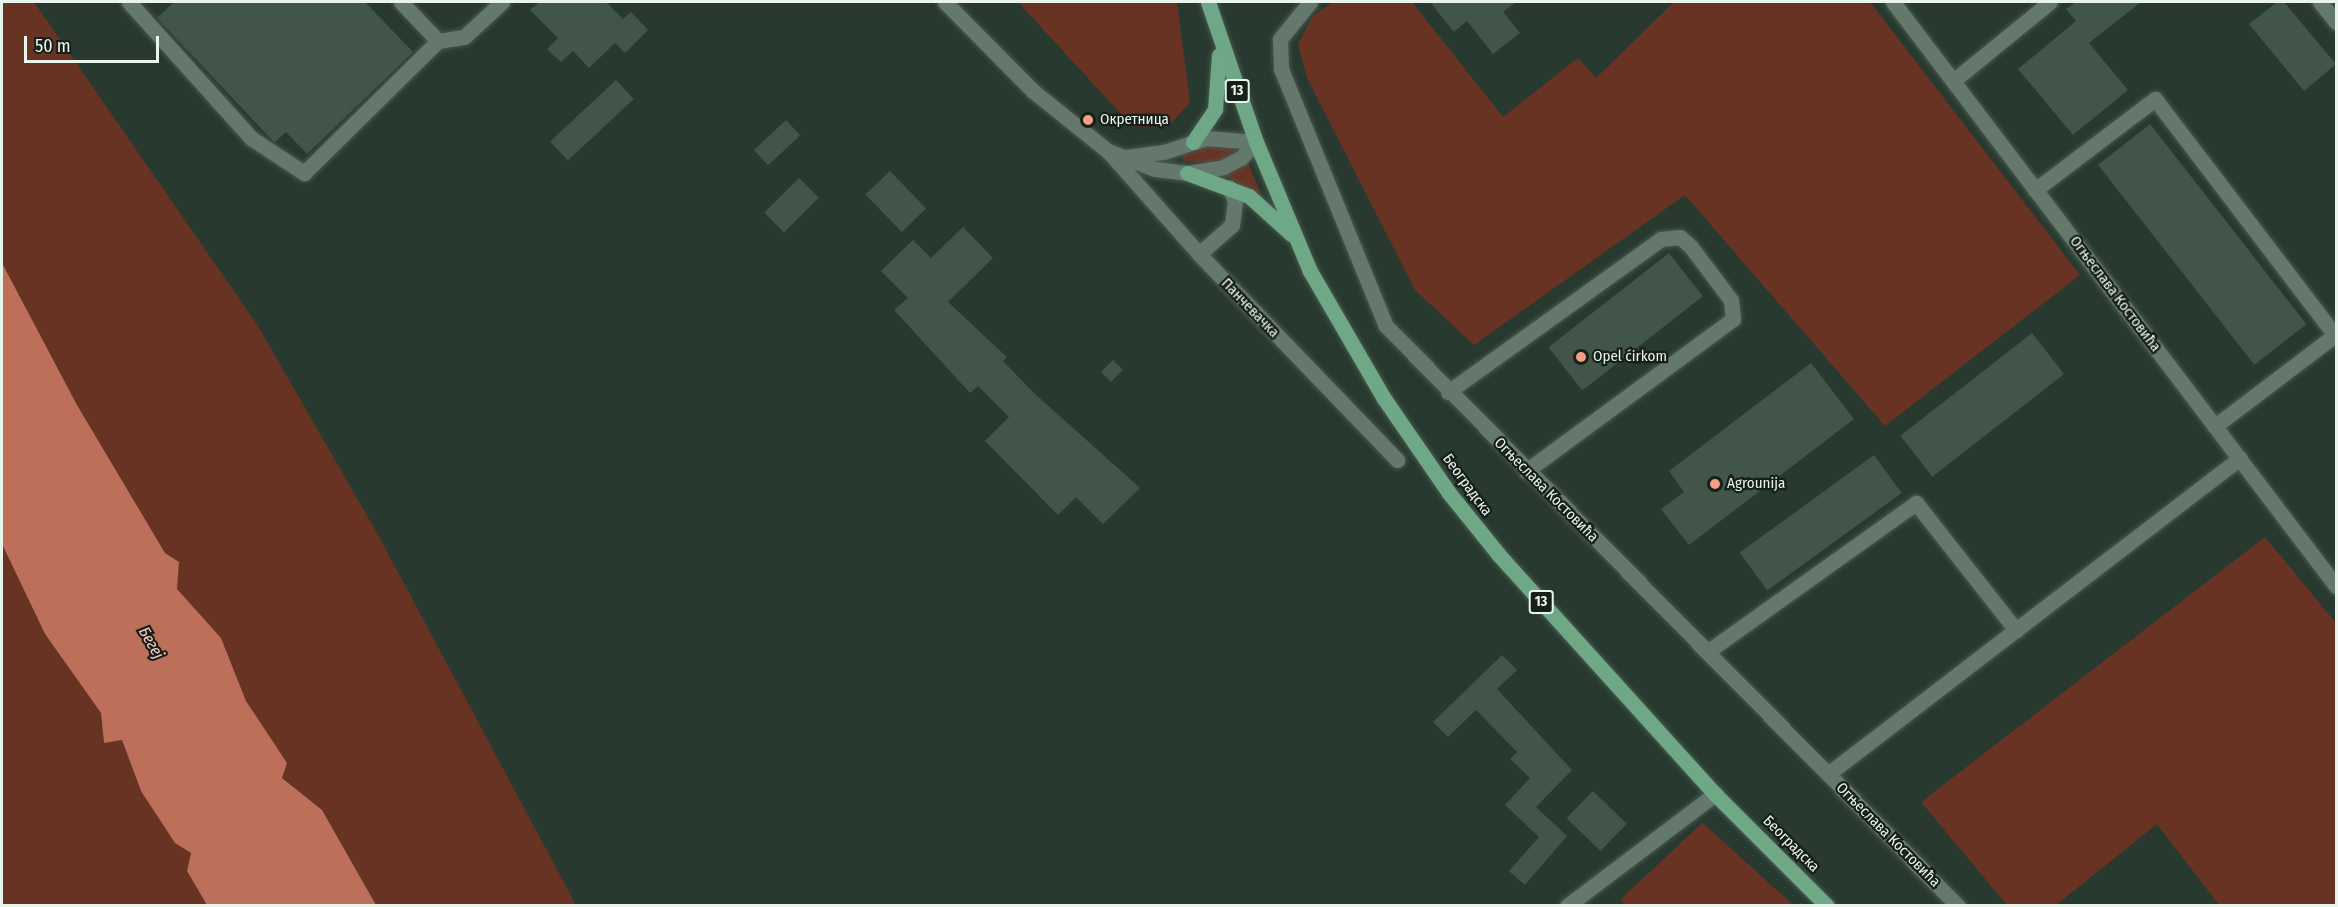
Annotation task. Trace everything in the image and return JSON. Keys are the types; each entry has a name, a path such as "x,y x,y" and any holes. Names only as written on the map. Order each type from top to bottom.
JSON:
{"main road":[{"name":"Београдска","path":"1208,2 1218,40 1256,142 1298,241 1346,339 1449,493 1715,794 1827,906"},
{"path":"1193,142 1215,109 1218,40"},
{"path":"1187,174 1230,187 1271,214 1298,241"}],"street":[{"path":"129,2 251,138 304,173 438,41 464,37 502,2"},
{"path":"401,2 438,41"},
{"name":"Панчевачка","path":"945,2 1033,91 1108,151 1198,254 1397,459"},
{"name":"Огњеслава Костовића","path":"1310,2 1280,39 1281,69 1386,326 1448,392 1958,906"},
{"name":"Огњеслава Костовића","path":"1893,2 2337,586"},
{"path":"1953,81 2050,2"},
{"path":"2320,2 2337,22"},
{"path":"2035,190 2155,99 2335,335 2215,426"},
{"path":"1125,158 1218,138 1256,142"},
{"path":"1187,174 1233,162 1256,142"},
{"name":"Панчевачка","path":"1108,151 1155,169 1187,174"},
{"path":"1198,254 1232,225 1235,201 1230,187"},
{"path":"1448,392 1661,239 1680,237 1691,247 1731,300 1733,319 1526,471"},
{"path":"1828,774 2240,458"},
{"path":"1707,652 1917,502 2016,630"},
{"path":"1567,906 1715,794"}],"shaded area":[{"path":"2,2 34,2 258,326 377,533 576,905 376,905 322,810 282,778 287,763 246,701 221,638 176,589 179,562 165,553 77,405 2,263"},
{"path":"1018,2 1177,2 1190,102 1169,126 1133,127"},
{"path":"1333,2 1412,2 1503,117 1578,58 1596,78 1674,2 1870,2 2080,275 1885,426 1685,195 1474,345 1415,290 1307,78 1298,44 1313,16"},
{"path":"1211,145 1232,147 1238,153 1209,163 1183,161 1182,155"},
{"path":"1247,161 1263,198 1225,175"},
{"path":"2265,537 2336,623 2336,905 2219,905 2157,824 2056,905 2007,905 1921,802"},
{"path":"2,544 45,634 101,713 104,743 122,740 141,791 191,853 187,871 207,905 2,905"},
{"path":"1702,823 1793,905 1625,905 1621,899"}],"water":[{"name":"Бегеј","path":"2,263 77,405 165,553 179,562 177,589 221,638 246,701 287,763 282,778 322,810 376,905 207,905 187,871 191,853 175,843 141,791 122,740 104,743 101,713 45,634 2,544"}],"building":[{"path":"174,2 365,2 413,52 307,154 286,132 275,142 272,140 157,18"},
{"path":"539,2 606,2 623,19 631,12 648,30 625,53 615,43 589,68 573,51 561,62 547,49 558,38 530,10"},
{"path":"1430,2 1516,2 1503,12 1520,33 1493,54 1467,21 1454,32"},
{"path":"2076,2 2141,2 2089,43 2128,90 2073,135 2018,69 2076,21 2066,9"},
{"path":"2277,2 2284,2 2336,64 2304,91 2249,24"},
{"path":"616,80 634,99 568,160 550,141"},
{"path":"786,120 800,135 768,165 754,150"},
{"path":"2150,124 2306,324 2254,365 2098,165"},
{"path":"890,171 926,208 902,232 866,195"},
{"path":"799,178 819,198 784,232 764,213"},
{"path":"963,227 993,258 948,302 1007,357 1003,361 1034,393 1140,488 1103,524 1076,497 1058,515 985,441 1009,417 978,386 970,393 894,310 908,298 881,271 913,240 931,258"},
{"path":"1669,253 1703,296 1582,391 1548,347"},
{"path":"2032,333 2064,374 1932,477 1900,436"},
{"path":"1113,360 1123,370 1111,382 1101,372"},
{"path":"1811,363 1854,419 1689,545 1661,509 1684,492 1669,471"},
{"path":"1874,455 1902,493 1767,591 1740,553"},
{"path":"1502,655 1517,670 1497,689 1572,770 1536,807 1567,836 1525,885 1509,871 1539,837 1505,805 1530,778 1510,759 1517,752 1476,710 1448,737 1433,722"},
{"path":"1593,791 1627,824 1600,851 1567,818"}],"place":[{"name":"Окретница","path":"1088,120"},
{"name":"Opel ćirkom","path":"1581,357"},
{"name":"Agrounija","path":"1715,484"}]}
